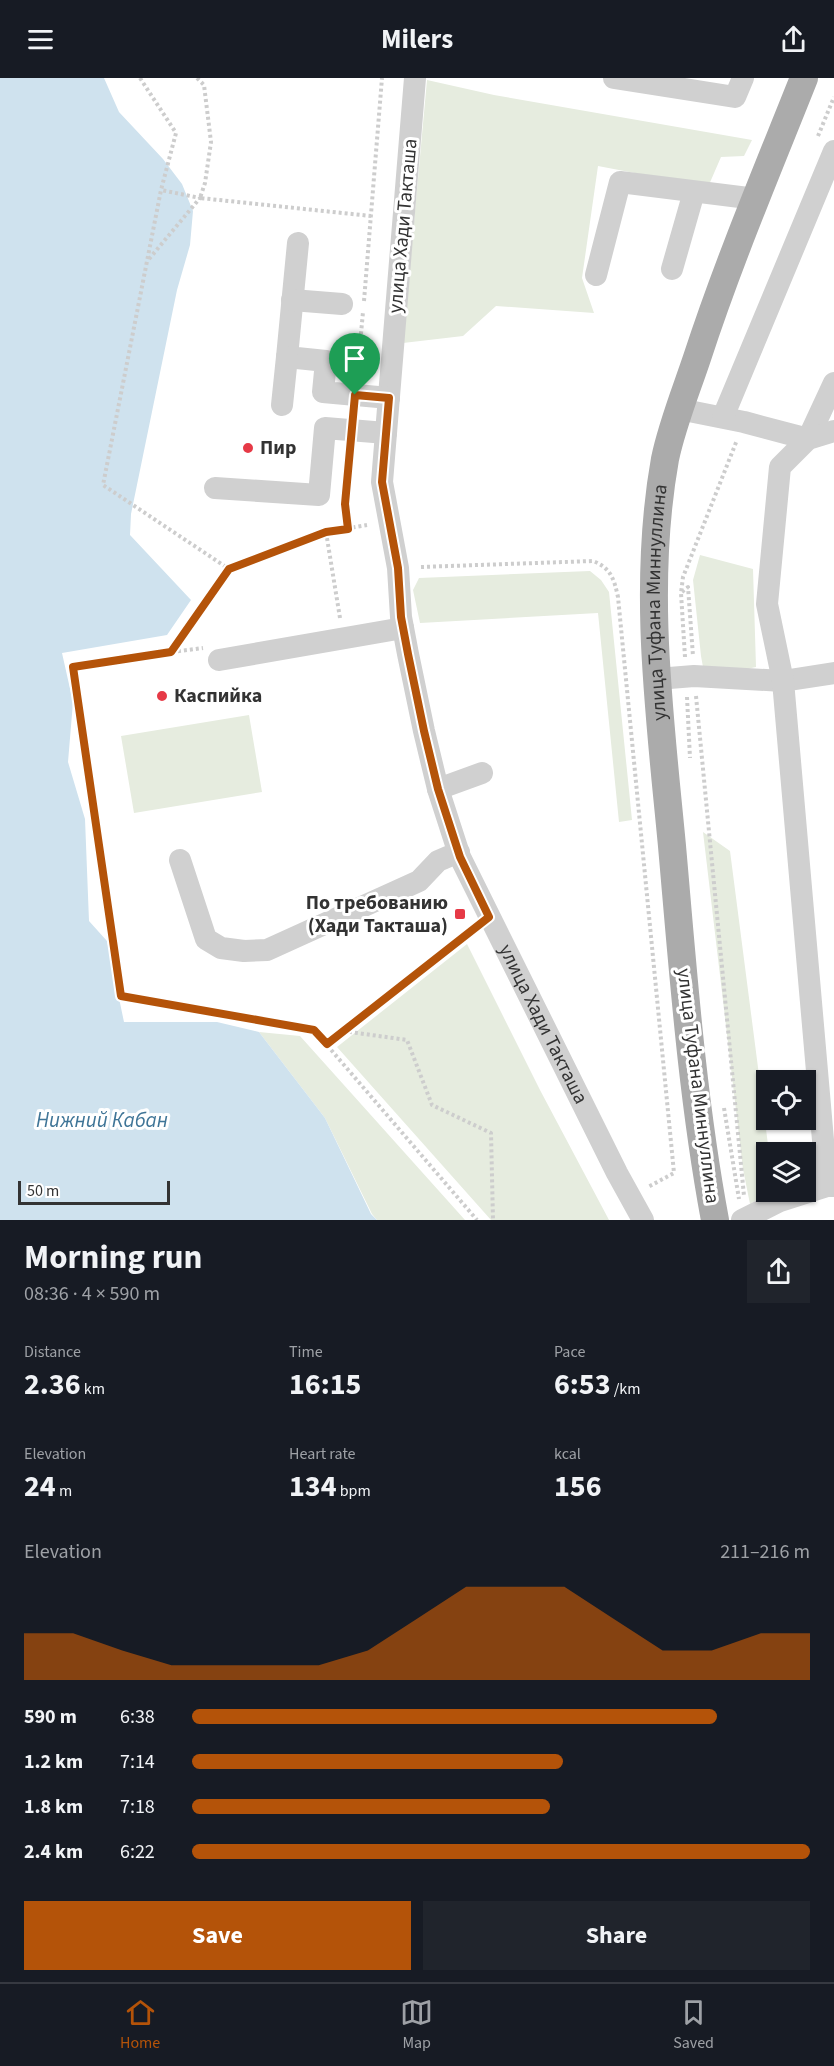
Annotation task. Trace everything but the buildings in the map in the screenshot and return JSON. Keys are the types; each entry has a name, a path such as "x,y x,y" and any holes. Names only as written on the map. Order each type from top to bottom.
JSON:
{"main road":[{"name":"улица Туфана Миннуллина","path":"715,1220 706,1175 685,992 657,679 653,594 654,542 666,458 680,409 707,326 804,78"}],"street":[{"name":"улица Хади Такташа","path":"415,78 382,482 398,568 403,628 438,789 459,852 617,1173 644,1220"},
{"path":"614,78 735,97 743,78"},
{"path":"734,420 834,151"},
{"path":"596,275 620,182 756,199"},
{"path":"672,269 694,192"},
{"path":"282,405 298,243"},
{"path":"292,300 342,304"},
{"path":"287,357 326,361 323,392 389,398"},
{"path":"744,1219 780,1201 830,1186 783,681 767,604 780,467 808,439 834,383"},
{"path":"680,409 808,439 834,431"},
{"path":"215,488 319,495 325,428 386,433"},
{"path":"219,660 403,628"},
{"path":"657,679 694,676 783,681 834,673"},
{"path":"438,789 482,773"},
{"path":"180,860 206,939 220,948 244,951 267,950 419,881 438,861 459,852"}],"path":[{"path":"140,78 176,134 161,190 103,484 229,569"},
{"path":"147,261 200,198 205,183 211,142 204,85 197,78"},
{"path":"161,190 200,198 371,216 382,78"},
{"path":"734,420 683,577 681,593 687,587 744,1219"},
{"path":"348,529 345,504 352,430"},
{"path":"367,525 326,532 229,569 171,652 73,667 121,996 314,1030 477,1220"},
{"path":"326,532 341,626"},
{"path":"421,567 593,561 603,565 609,572 618,597 674,1173 645,1189"},
{"path":"327,1044 489,917"},
{"path":"344,1031 407,1040 432,1105 491,1133 493,1220"}],"shaded area":[{"path":"427,80 494,95 752,140 744,156 721,157 708,187 598,166 582,278 594,313 496,306 463,336 403,343"},
{"path":"700,555 753,569 756,667 705,678 693,580"},
{"path":"590,571 601,580 609,592 632,820 619,822 598,613 420,623 413,590 419,578"},
{"path":"249,715 262,792 134,813 121,736"},
{"path":"703,832 730,851 758,1070 756,1070 756,1130 766,1130 768,1142 756,1142 756,1201 750,1204 743,1169"},
{"path":"467,944 540,1090 609,1220 491,1220 337,1047"},
{"path":"259,1032 300,1036 465,1220 377,1220 325,1118"}],"water":[{"name":"Нижний Кабан","path":"0,78 104,78 119,112 163,159 182,184 193,211 190,245 177,290 131,514 130,535 191,600 167,635 62,653 73,702 68,762 85,819 89,921 107,941 124,1022 217,1022 259,1032 325,1118 371,1214 377,1220 0,1220"}],"place":[{"name":"Пир","path":"248,448"},
{"name":"Каспийка","path":"162,696"},
{"name":"По требованию (Хади Такташа)","path":"460,914"}],"route":[{"path":"355,395 389,398 382,482 398,568 401,617 408,654 438,789 460,857 489,917 327,1044 314,1030 121,996 73,667 171,652 229,569 326,532 348,529 345,504 355,395"}]}
